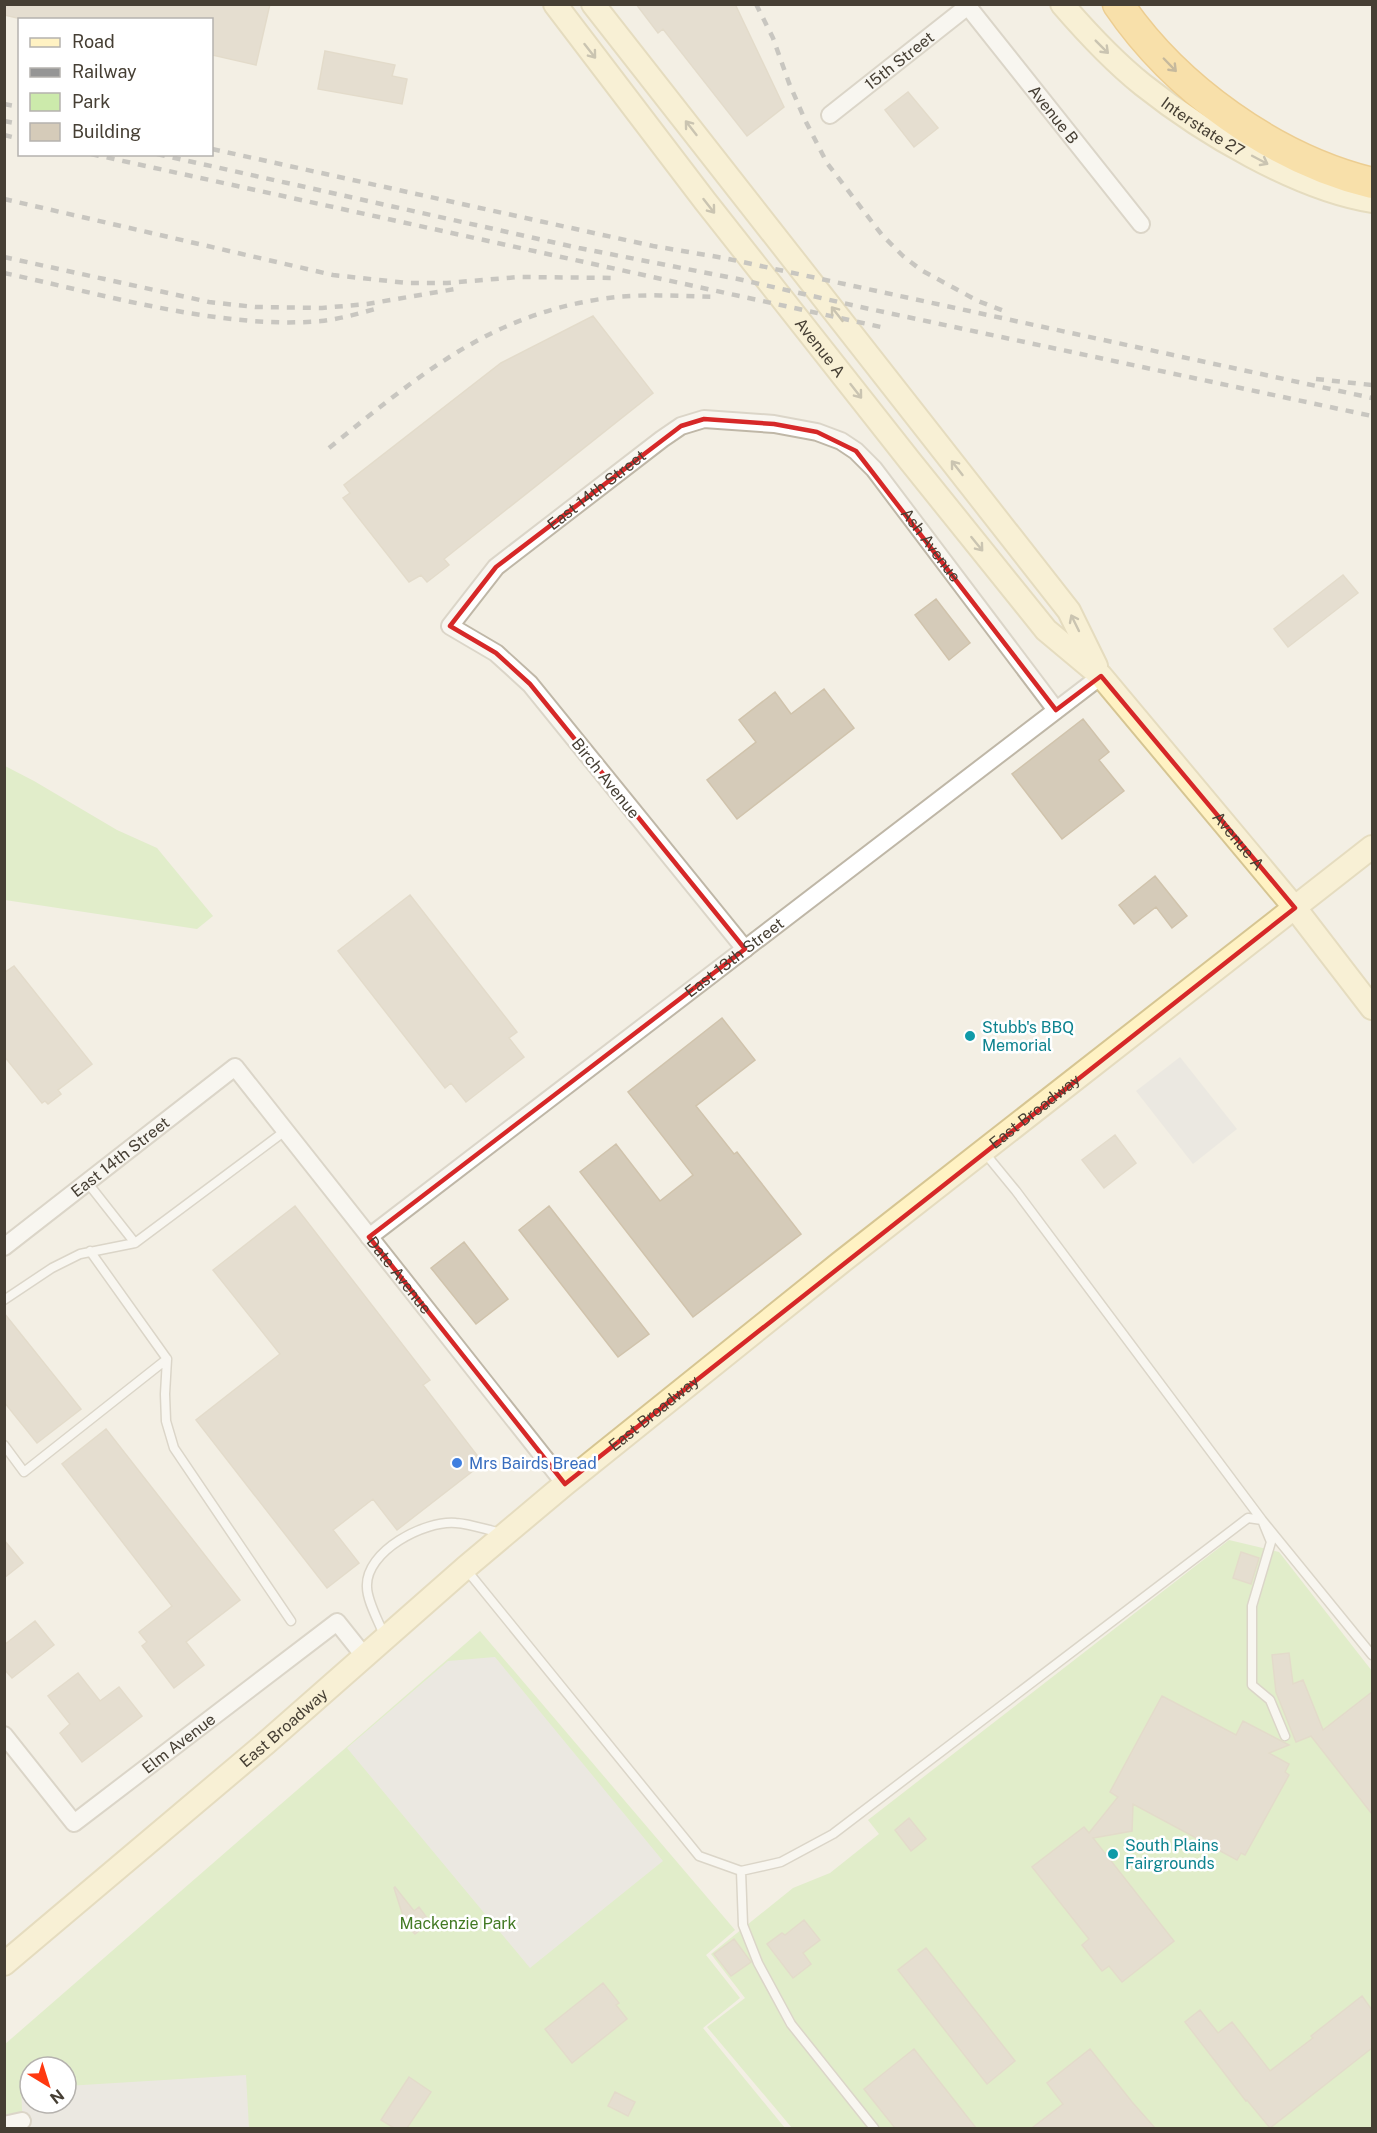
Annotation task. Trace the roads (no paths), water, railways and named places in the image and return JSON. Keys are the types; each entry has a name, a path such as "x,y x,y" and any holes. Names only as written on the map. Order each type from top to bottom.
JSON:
{"highway":[{"path":"1118,4 1174,70 1241,125 1316,163 1372,183"}],"main road":[{"name":"Avenue A","path":"555,4 705,201 1046,630 1101,676 1295,908 1372,1008"},
{"name":"Avenue A","path":"593,4 1069,611 1101,676"},
{"name":"Interstate 27","path":"1062,4 1105,51 1142,84 1219,137 1265,163 1308,182 1372,201"},
{"name":"East Broadway","path":"4,1964 565,1484 812,1285 1372,847"}],"street":[{"name":"15th Street","path":"830,115 967,5"},
{"name":"Avenue B","path":"967,5 1141,224"},
{"name":"East 14th Street","path":"450,626 496,567 681,426 704,419 774,424"},
{"name":"Ash Avenue","path":"774,424 817,432 841,441 856,451 874,469 1056,710"},
{"name":"Birch Avenue","path":"450,626 496,653 530,684 745,949"},
{"name":"East 13th Street","path":"369,1237 1101,676"},
{"name":"East 14th Street","path":"4,1247 235,1067"},
{"name":"Date Avenue","path":"235,1067 565,1484"},
{"name":"Elm Avenue","path":"4,1735 74,1823 337,1622 365,1657"},
{"path":"4,2126 22,2121"}],"lane":[{"path":"4,1300 52,1268 80,1254 135,1243 285,1131"},
{"path":"983,1151 1016,1191 1262,1520 1372,1655"},
{"path":"87,1182 135,1243"},
{"path":"90,1251 167,1359 166,1421 174,1448 291,1621"},
{"path":"4,1445 24,1472 167,1359"},
{"path":"465,1568 699,1856 741,1871 781,1862 834,1834 1248,1518 1262,1520"},
{"path":"1262,1520 1271,1542 1251,1606 1252,1685 1269,1700 1285,1736"},
{"path":"385,1639 367,1589 368,1575 377,1558 405,1536 427,1528 455,1523 505,1534"},
{"path":"741,1871 743,1925 758,1963 791,2024 874,2128"}],"railway":[{"path":"756,4 773,38 805,120 827,163 882,235 921,270 978,301 1004,311"},
{"path":"4,104 18,107"},
{"path":"4,121 18,124"},
{"path":"4,135 18,138"},
{"path":"213,149 653,246 724,258 1372,398"},
{"path":"100,156 881,327"},
{"path":"166,156 579,248 738,279 1372,416"},
{"path":"4,199 333,275 407,283 447,283 519,277 618,278"},
{"path":"4,257 209,302 255,307 322,308 367,304 461,288"},
{"path":"4,273 121,300 243,320 321,321 375,309"},
{"path":"329,448 423,375 488,335 523,320 560,307 615,297 659,295 716,297"},
{"path":"1316,379 1372,385"}],"place":[{"name":"Stubb's BBQ Memorial","path":"970,1036"},
{"name":"Mrs Bairds Bread","path":"457,1463"},
{"name":"South Plains Fairgrounds","path":"1113,1854"}],"park label":[{"name":"Mackenzie Park","path":"458,1923"}]}
